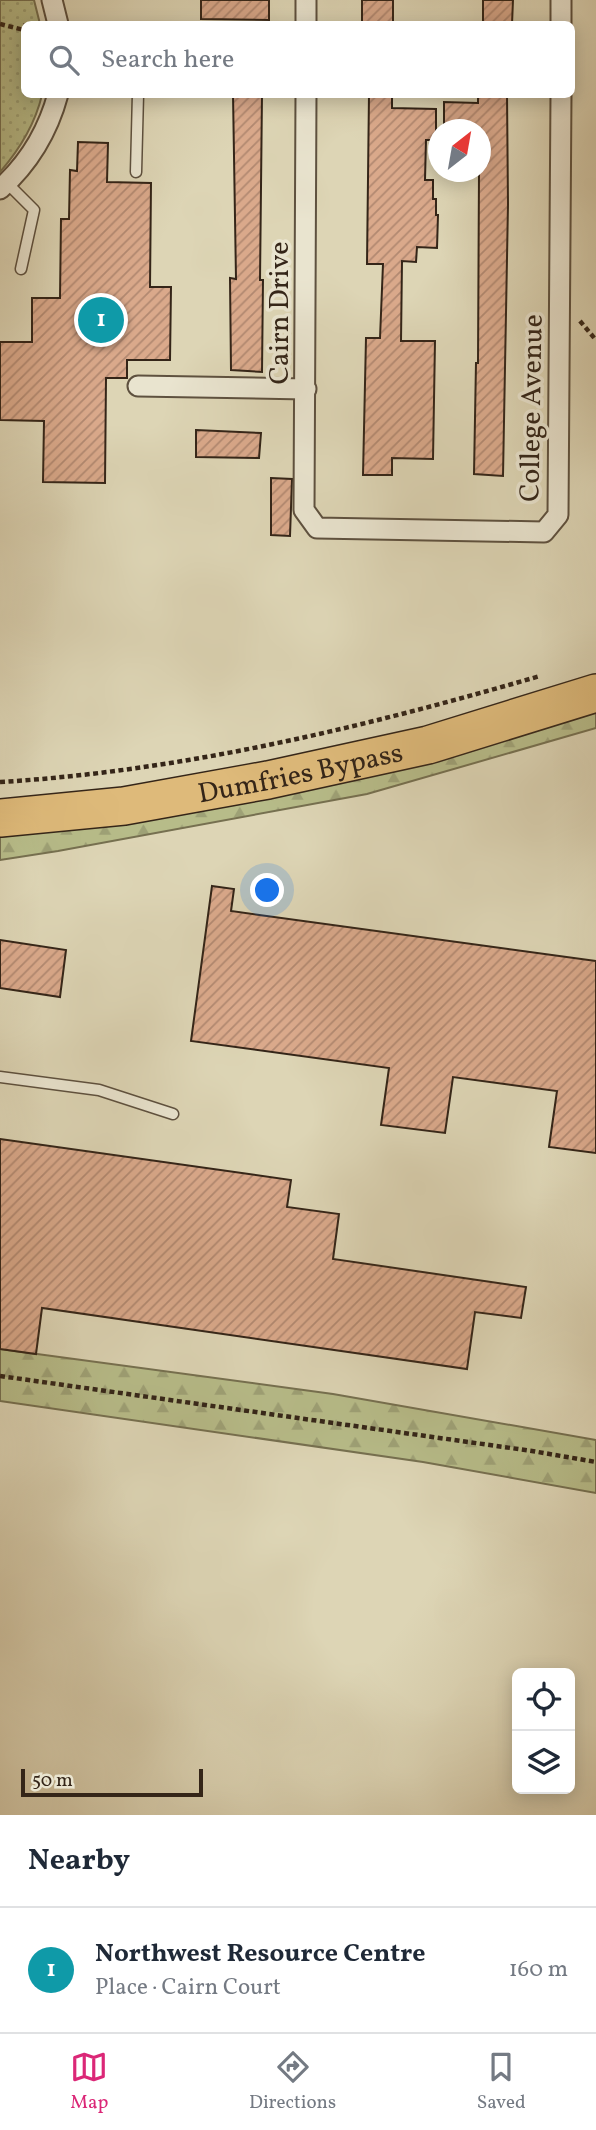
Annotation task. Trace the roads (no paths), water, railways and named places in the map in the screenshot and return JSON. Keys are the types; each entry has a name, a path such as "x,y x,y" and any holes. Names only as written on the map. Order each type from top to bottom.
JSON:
{"highway":[{"name":"Dumfries Bypass","path":"0,818 124,806 268,780 428,744 596,693"}],"street":[{"path":"52,0 57,21"},
{"path":"306,0 306,21"},
{"path":"561,0 561,21"},
{"path":"4,186 36,146 57,98"},
{"name":"Cairn Drive","path":"306,98 304,510 317,528"},
{"name":"College Avenue","path":"317,528 544,532 558,515 561,98"},
{"path":"138,386 306,389"}],"lane":[{"path":"136,172 138,98"},
{"path":"4,186 34,210 21,269"},
{"path":"0,1077 99,1090 173,1114"}],"place":[{"name":"Northwest Resource Centre","path":"101,320"}]}
